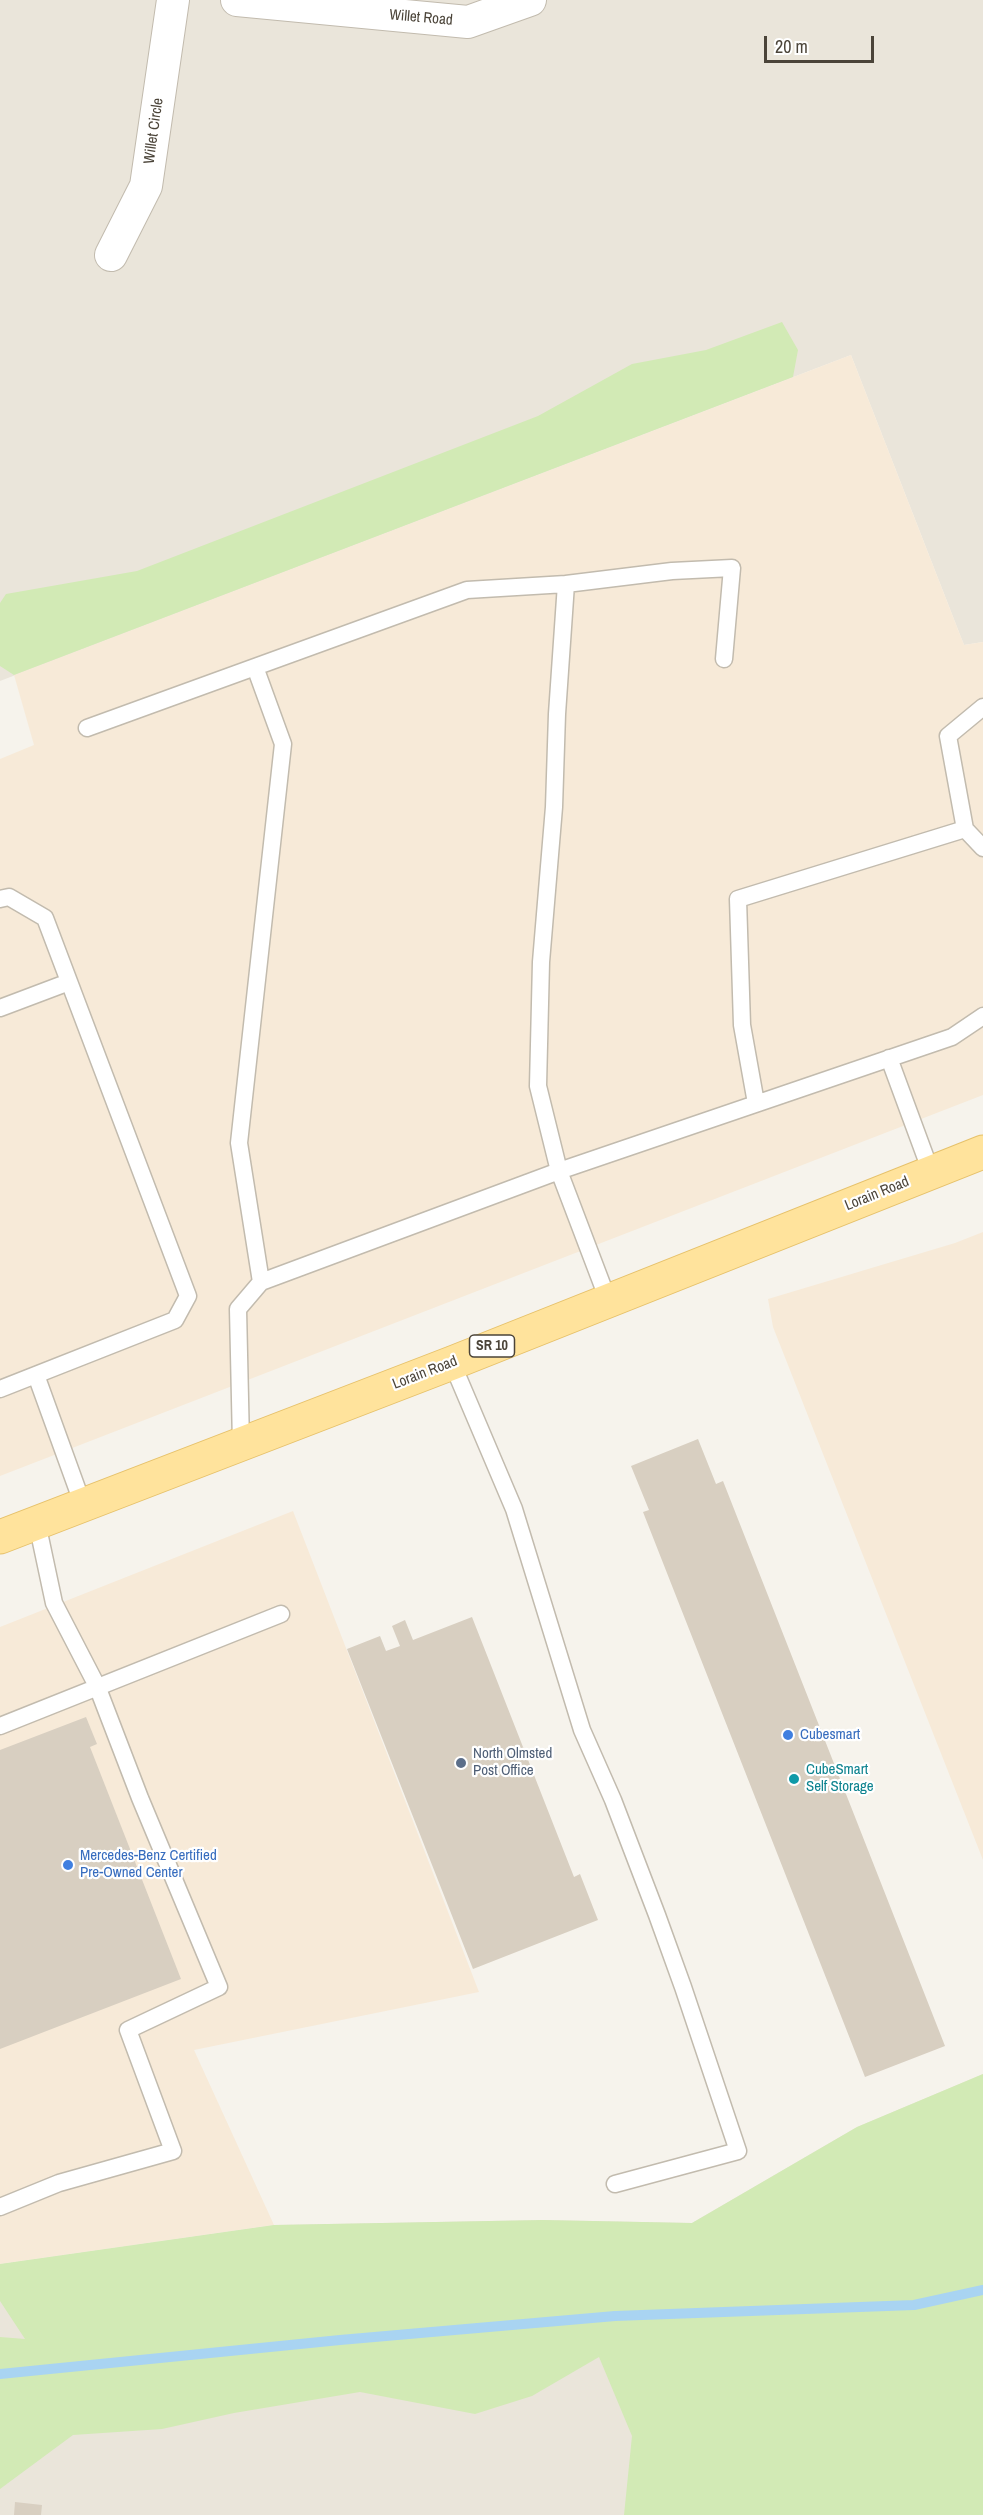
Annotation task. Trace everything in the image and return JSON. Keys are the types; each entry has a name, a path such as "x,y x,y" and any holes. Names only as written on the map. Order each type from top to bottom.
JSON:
{"main road":[{"name":"Lorain Road","path":"0,1537 452,1362 983,1152"}],"street":[{"name":"Willet Circle","path":"111,255 146,186 173,0"},
{"name":"Willet Road","path":"237,0 468,22 530,0"}],"lane":[{"path":"87,728 466,590 566,584 672,571 732,568 724,659"},
{"path":"566,584 557,714 554,807 541,962 538,1086 559,1171 608,1300"},
{"path":"255,667 283,744 239,1143 261,1281"},
{"path":"983,707 948,736 965,829 983,848"},
{"path":"756,1103 742,1025 738,899 965,829"},
{"path":"0,899 9,897 45,918 188,1296 175,1320 0,1389"},
{"path":"0,1008 69,982"},
{"path":"241,1444 238,1309 261,1281 559,1171 952,1037 983,1016"},
{"path":"889,1058 931,1172"},
{"path":"452,1362 514,1509 582,1730 613,1800 661,1925 738,2151 615,2184"},
{"path":"36,1375 83,1505"},
{"path":"0,2207 59,2183 173,2151 128,2030 219,1987 140,1798 97,1686 54,1603 37,1523"},
{"path":"0,1726 281,1614"}],"shaded area":[{"path":"0,0 983,0 983,642 964,645 851,355 0,681"},
{"path":"851,355 964,645 983,642 983,1095 0,1476 0,759 34,745 14,675"},
{"path":"983,1232 983,1860 773,1327 768,1299 955,1243"},
{"path":"293,1511 479,1992 194,2050 274,2225 0,2264 0,1627"},
{"path":"983,2074 983,2515 0,2515 0,2264 274,2225 543,2220 692,2223 857,2127"}],"green space":[{"path":"782,322 798,350 793,377 14,675 0,666 0,603 6,594 137,571 538,416 632,364 706,350"},
{"path":"983,2074 983,2515 624,2515 632,2436 599,2357 532,2396 475,2414 360,2392 234,2413 162,2429 73,2435 0,2489 0,2337 25,2339 0,2301 0,2264 274,2225 543,2220 692,2223 857,2127"}],"building":[{"name":"CubeSmart Self Storage","path":"698,1439 716,1484 723,1481 945,2046 865,2077 643,1512 649,1510 631,1466"},
{"name":"North Olmsted Post Office","path":"472,1617 574,1877 580,1874 598,1920 473,1969 347,1649 380,1636 386,1651 400,1646 392,1626 405,1620 413,1640"},
{"name":"Mercedes-Benz Certified Pre-Owned Center","path":"86,1717 97,1744 90,1747 181,1979 0,2049 0,1750"},
{"path":"15,2502 42,2505 41,2515 14,2515"}],"waterway":[{"path":"0,2374 340,2340 615,2316 914,2305 983,2290"}],"place":[{"name":"Cubesmart","path":"788,1735"},
{"name":"North Olmsted Post Office","path":"461,1763"},
{"name":"CubeSmart Self Storage","path":"794,1779"},
{"name":"Mercedes-Benz Certified Pre-Owned Center","path":"68,1865"}]}
